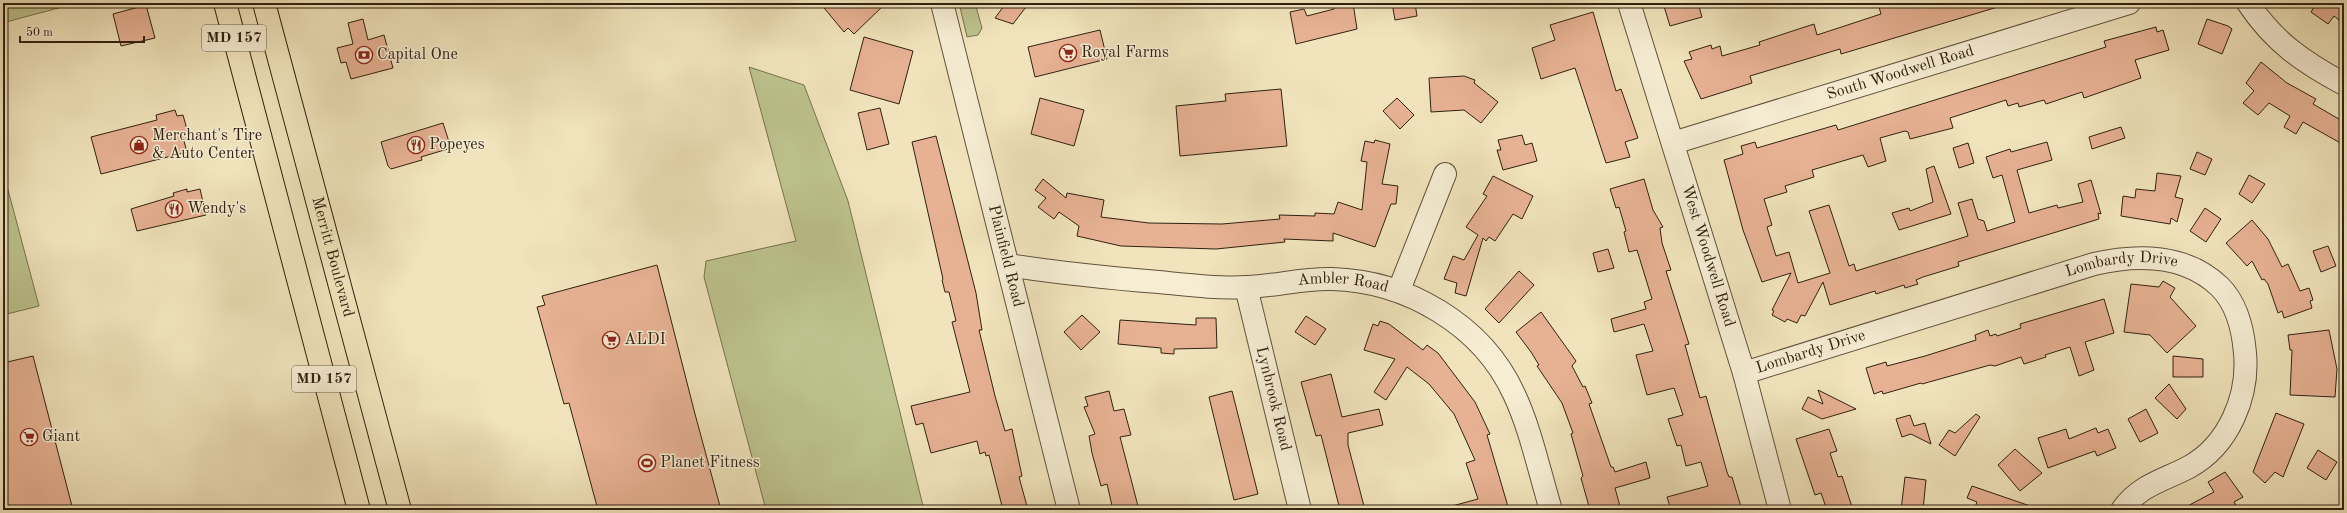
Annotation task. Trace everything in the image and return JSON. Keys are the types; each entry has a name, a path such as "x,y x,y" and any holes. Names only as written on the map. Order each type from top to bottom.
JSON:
{"main road":[{"name":"MD 157","path":"225,3 359,510"},
{"name":"Merritt Boulevard","path":"270,7 400,510"}],"street":[{"name":"Plainfield Road","path":"942,3 1069,510"},
{"name":"West Woodwell Road","path":"1629,3 1744,374 1780,510"},
{"name":"South Woodwell Road","path":"1673,143 2129,3"},
{"path":"2248,3 2260,22 2292,53 2344,84"},
{"path":"1399,290 1445,174"},
{"name":"Lombardy Drive","path":"1744,374 2101,262 2115,259 2155,258 2188,267 2206,275 2218,285 2227,294 2237,315 2244,344 2246,364 2242,397 2229,426 2205,455 2191,466 2156,481 2138,493 2122,510"},
{"name":"Ambler Road","path":"1008,265 1106,278 1246,287 1330,278 1370,282 1399,290 1413,296 1446,316 1482,348 1499,368 1514,393 1523,416 1550,510"},
{"name":"Lynbrook Road","path":"1246,287 1300,510"}],"green space":[{"path":"3,3 77,3 6,22 3,20"},
{"path":"959,3 975,3 982,28 978,35 967,37"},
{"path":"749,67 804,85 848,201 924,510 766,510 704,277 706,261 796,241"},
{"path":"3,171 39,306 3,315"}],"building":[{"path":"820,3 886,3 854,34 848,28 844,32"},
{"path":"1006,3 1029,3 1013,24 995,18"},
{"path":"1334,3 1353,3 1357,29 1296,44 1290,12 1304,9 1307,16 1334,9"},
{"path":"1392,3 1415,3 1417,16 1395,20"},
{"path":"1663,3 1698,3 1702,17 1670,26"},
{"path":"1893,3 2000,3 2001,6 1841,54 1840,49 1750,76 1752,83 1701,99 1684,61 1692,59 1689,52 1711,45 1712,49 1720,46 1722,56 1760,45 1759,42 1814,24 1817,35 1881,14 1879,7"},
{"path":"2314,3 2344,3 2344,24 2334,16 2328,24 2311,12 2316,4"},
{"path":"146,5 155,38 121,46 113,14"},
{"path":"1593,12 1616,91 1621,89 1638,138 1625,142 1630,157 1606,163 1575,68 1541,79 1532,48 1555,40 1550,25"},
{"name":"Capital One","path":"363,19 368,40 384,35 393,68 351,79 346,62 341,63 337,48 353,44 348,23"},
{"path":"2207,19 2228,26 2232,29 2222,54 2198,44"},
{"path":"2156,27 2157,32 2163,30 2169,50 2135,60 2141,78 2084,98 2082,92 2046,104 2044,100 2019,107 2018,103 2008,106 2006,100 1950,118 1953,128 1910,139 1908,132 1905,131 1880,138 1886,161 1868,167 1863,155 1812,170 1814,177 1785,186 1787,192 1764,199 1772,225 1767,227 1776,256 1789,252 1798,283 1830,273 1809,211 1829,205 1849,266 1854,264 1856,271 1968,236 1958,203 1972,199 1978,219 1984,221 1987,231 2015,222 2002,175 1993,178 1986,157 2010,149 2011,152 2047,142 2052,160 2017,170 2029,213 2057,205 2058,208 2083,202 2078,184 2091,180 2101,214 2098,213 2099,219 1958,262 1959,266 1923,277 1916,280 1918,284 1905,288 1904,285 1876,294 1875,291 1830,305 1823,282 1805,316 1801,315 1797,323 1787,319 1785,322 1772,315 1774,311 1772,310 1791,273 1762,282 1743,230 1724,160 1743,154 1741,146 1755,142 1757,148 1836,125 1838,130 2106,47 2104,41"},
{"name":"Royal Farms","path":"1100,30 1107,59 1035,77 1028,47"},
{"path":"864,37 913,51 899,104 850,90"},
{"path":"2261,62 2287,83 2316,99 2313,104 2344,122 2344,145 2303,122 2296,134 2284,127 2290,116 2269,103 2258,115 2243,103 2254,91 2246,83"},
{"path":"1464,76 1475,80 1474,83 1498,102 1481,123 1464,110 1431,112 1429,78"},
{"path":"1281,89 1287,146 1180,156 1176,106 1226,101 1225,94"},
{"path":"1040,98 1084,110 1074,146 1031,134"},
{"path":"1397,98 1414,115 1400,129 1383,111"},
{"path":"880,108 889,144 867,150 858,113"},
{"name":"Merchant's Tire & Auto Center","path":"175,110 177,116 183,115 188,133 182,134 187,152 101,174 91,137 157,120 156,115"},
{"name":"Popeyes","path":"443,123 451,148 421,157 422,160 391,169 388,166 381,142"},
{"path":"2121,127 2125,138 2092,149 2089,137"},
{"path":"1522,135 1525,145 1532,143 1537,161 1503,170 1497,150 1501,150 1498,140"},
{"path":"936,136 976,293 982,330 979,330 995,396 1005,431 1012,429 1022,476 1019,477 1028,510 1003,510 989,455 986,456 985,452 980,454 977,441 931,453 923,423 916,425 911,406 970,392 952,322 956,321 949,292 945,292 942,280 912,142"},
{"path":"1375,140 1390,144 1382,184 1398,186 1396,204 1391,204 1375,247 1333,233 1333,241 1284,239 1285,242 1216,249 1121,246 1077,236 1079,226 1059,212 1054,219 1038,207 1046,198 1035,190 1043,179 1066,198 1067,193 1104,200 1101,217 1149,223 1222,224 1280,219 1279,215 1315,216 1315,213 1334,214 1338,202 1362,210 1367,162 1361,161 1365,141 1374,143"},
{"path":"1968,143 1974,163 1959,168 1953,148"},
{"path":"2197,152 2212,159 2205,175 2190,169"},
{"path":"1934,166 1951,214 1899,230 1892,213 1909,208 1910,211 1933,202 1926,169"},
{"path":"2157,173 2181,176 2175,197 2183,199 2177,222 2171,218 2170,224 2121,216 2123,196 2135,198 2136,189 2155,191"},
{"path":"2249,175 2265,184 2252,203 2239,194"},
{"path":"1493,176 1533,196 1522,219 1513,214 1495,241 1489,237 1486,241 1483,238 1466,296 1455,293 1457,283 1444,279 1453,256 1464,260 1478,235 1466,227 1487,196 1483,194"},
{"path":"1644,179 1653,210 1663,227 1660,228 1662,243 1671,270 1666,271 1689,344 1685,345 1700,398 1706,396 1727,472 1729,477 1732,477 1742,510 1671,510 1667,497 1708,486 1701,462 1686,466 1681,445 1677,446 1668,419 1683,415 1674,388 1647,395 1636,355 1653,351 1644,324 1614,332 1611,319 1646,309 1644,302 1652,299 1637,250 1629,252 1624,232 1626,231 1619,207 1616,208 1610,189"},
{"name":"Wendy's","path":"187,189 187,192 200,189 206,215 137,231 131,209 174,196 173,193"},
{"path":"2205,208 2221,219 2206,242 2190,231"},
{"path":"2252,220 2268,239 2282,267 2288,264 2300,291 2309,288 2313,300 2310,301 2312,308 2284,318 2282,311 2278,313 2268,284 2264,279 2262,280 2252,261 2247,266 2226,243"},
{"path":"2328,246 2336,266 2321,272 2313,251"},
{"path":"1608,249 1614,268 1598,272 1593,253"},
{"path":"657,265 721,510 598,510 569,403 564,404 537,307 545,305 542,296"},
{"path":"1519,271 1534,285 1499,323 1485,309"},
{"path":"2163,281 2175,288 2170,297 2196,326 2167,353 2150,335 2124,332 2131,284 2159,287"},
{"path":"2104,299 2114,333 2085,342 2094,370 2079,376 2070,347 2024,364 2021,357 1995,366 1990,365 1883,394 1882,391 1874,394 1866,368 1886,362 1887,366 1925,356 1976,340 1975,335 1988,330 1990,336 1996,334 1997,336 2021,328 2020,324"},
{"path":"1541,312 1576,361 1572,366 1583,387 1585,386 1592,403 1589,404 1611,467 1613,467 1615,472 1646,462 1650,478 1615,488 1621,510 1590,510 1581,478 1583,476 1571,434 1573,433 1562,403 1537,366 1539,365 1531,352 1516,332"},
{"path":"1082,315 1100,332 1081,350 1064,332"},
{"path":"1306,316 1326,329 1315,345 1295,332"},
{"path":"1196,318 1216,318 1217,348 1174,349 1174,354 1161,353 1161,348 1118,344 1120,320 1196,325"},
{"path":"1380,321 1389,324 1423,350 1427,345 1438,353 1475,402 1490,434 1487,435 1509,510 1453,510 1452,506 1478,499 1466,463 1475,460 1454,414 1429,384 1407,367 1386,400 1374,392 1395,359 1364,350 1373,324 1378,326"},
{"path":"2329,330 2337,369 2335,397 2290,395 2292,350 2290,350 2288,335"},
{"name":"Giant","path":"33,356 73,510 3,510 3,363"},
{"path":"2173,356 2203,359 2203,377 2173,377"},
{"path":"1331,374 1342,417 1379,409 1383,425 1348,433 1348,445 1365,510 1340,510 1321,435 1316,436 1301,382"},
{"path":"2169,384 2186,409 2177,419 2155,398"},
{"path":"1818,390 1856,409 1822,419 1802,409 1808,397 1823,404"},
{"path":"1109,391 1114,411 1124,409 1131,435 1120,437 1139,510 1113,510 1107,484 1101,486 1092,453 1089,436 1095,434 1084,407 1088,406 1085,397"},
{"path":"1232,391 1258,494 1234,500 1209,397"},
{"path":"2146,409 2158,433 2140,442 2128,419"},
{"path":"2276,413 2304,424 2283,477 2275,472 2265,483 2253,472"},
{"path":"1976,414 1980,417 1955,456 1939,445 1949,430 1955,433"},
{"path":"1910,415 1914,426 1925,423 1931,444 1911,434 1902,437 1896,419"},
{"path":"2096,428 2098,433 2108,429 2116,448 2097,456 2095,451 2048,468 2038,438 2066,429 2069,439"},
{"path":"1829,429 1837,451 1830,453 1838,477 1842,476 1853,510 1827,510 1821,493 1815,495 1796,439"},
{"path":"2015,449 2042,473 2020,491 1998,465"},
{"path":"2318,450 2337,462 2326,480 2307,468"},
{"path":"2225,472 2243,497 2234,502 2239,510 2180,510 2214,492 2208,482"},
{"path":"1905,477 1926,480 1923,510 1901,510"},
{"path":"1972,486 2036,508 2036,510 1974,510 1977,502 1967,498"}],"place":[{"name":"Royal Farms","path":"1068,53"},
{"name":"Capital One","path":"364,55"},
{"name":"Merchant's Tire & Auto Center","path":"139,145"},
{"name":"Popeyes","path":"416,145"},
{"name":"Wendy's","path":"174,209"},
{"name":"ALDI","path":"611,340"},
{"name":"Giant","path":"29,437"},
{"name":"Planet Fitness","path":"647,463"}]}
